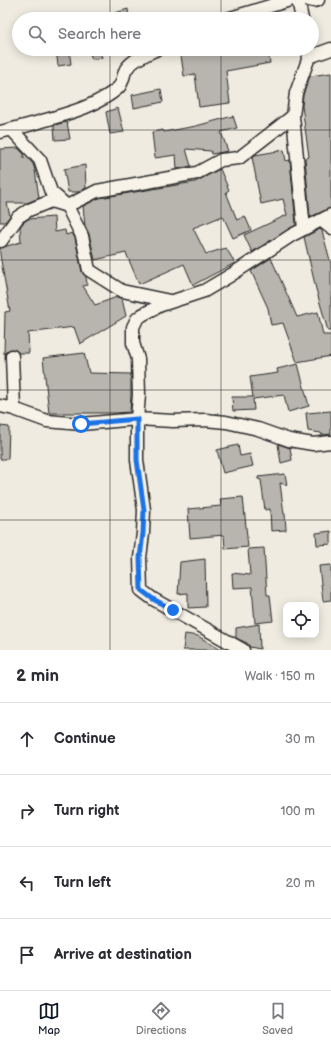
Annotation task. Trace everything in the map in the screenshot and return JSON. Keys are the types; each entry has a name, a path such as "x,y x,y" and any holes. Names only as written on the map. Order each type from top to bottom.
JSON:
{"street":[{"path":"250,12 290,0"},
{"path":"298,0 301,12"},
{"path":"309,0 318,0"},
{"path":"319,51 331,49"},
{"path":"6,131 74,113 109,95 119,87 126,69 142,56"},
{"path":"304,229 293,116 296,93 308,56"},
{"path":"0,241 18,217 29,210 51,201 67,206 97,191 197,173 221,160 239,158 293,116"},
{"path":"6,131 40,160 51,192 67,206 82,236 89,270 122,291 172,302"},
{"path":"243,650 153,599 141,590 140,558 144,510 137,460 137,419 139,395 138,359 133,343 133,327 137,319 142,315 161,305 204,291 231,276 269,250 326,217 331,228"},
{"path":"12,356 14,409"},
{"path":"0,406 14,409 48,421 81,424 137,419 173,421 205,420 226,422 258,429 289,440 313,444 331,442"}],"building":[{"path":"128,9 128,12 118,12"},
{"path":"57,56 70,56 71,64 58,66"},
{"path":"91,56 101,56 102,58 92,59"},
{"path":"181,56 269,56 270,63 226,71 230,103 199,107 195,74 184,76"},
{"path":"331,73 331,208 310,217 305,158 309,157 302,106 303,95 310,76"},
{"path":"161,89 163,102 134,108 132,95"},
{"path":"118,108 124,132 110,134 106,112"},
{"path":"233,116 237,128 221,132 228,151 212,154 211,151 186,149 191,166 177,169 176,155 155,158 152,132 163,130 164,132 196,126"},
{"path":"67,122 70,139 55,140 54,125"},
{"path":"18,148 24,154 24,158 27,157 33,164 39,198 27,203 7,203 10,216 5,222 0,222 0,149"},
{"path":"284,150 286,161 290,160 296,225 252,252 244,235 287,215 283,199 261,204 252,157 255,155"},
{"path":"85,165 86,188 79,192 68,192 64,169"},
{"path":"220,169 229,190 226,192 237,220 245,216 251,230 233,238 223,216 193,228 206,254 226,248 235,263 193,285 184,264 139,284 126,253 95,260 89,234 85,226 83,206 99,198 195,182"},
{"path":"54,217 55,232 65,230 66,235 72,233 75,238 82,272 86,277 87,285 83,286 95,305 117,297 122,299 126,316 80,344 74,327 28,333 29,353 19,353 16,350 11,349 4,354 5,312 10,311 0,248 21,242 20,227 28,219"},
{"path":"320,229 322,231 331,264 331,331 328,331 316,289 304,237"},
{"path":"271,258 297,317 318,312 323,335 331,335 331,356 297,362 283,323 271,325 268,308 251,271"},
{"path":"84,353 89,373 131,374 130,412 49,413 43,358"},
{"path":"298,364 309,406 288,412 284,395 253,399 254,410 233,411 232,397 253,397 250,377 278,373 277,369"},
{"path":"331,411 331,434 322,435 321,433 308,431 306,413"},
{"path":"0,426 9,427 8,459 0,459"},
{"path":"278,444 290,448 292,460 281,463"},
{"path":"238,445 240,456 250,454 253,466 223,473 217,450"},
{"path":"285,474 287,485 280,483 286,530 271,531 270,509 265,510 261,480 258,479 258,477"},
{"path":"243,497 248,547 225,549 224,535 190,538 188,509 221,506 220,499"},
{"path":"331,531 331,544 317,545 316,533"},
{"path":"264,548 267,595 270,595 273,621 255,623 252,587 233,588 232,573 250,575 248,549"},
{"path":"205,559 206,607 188,608 188,593 178,594 180,562"},
{"path":"331,565 331,600 323,601 319,566"},
{"path":"259,624 260,649 250,647 247,643 236,638 236,628"},
{"path":"185,634 198,636 221,650 183,650"}],"route":[{"path":"81,424 137,419 137,460 144,510 140,558 141,590 153,599 173,610"}]}
